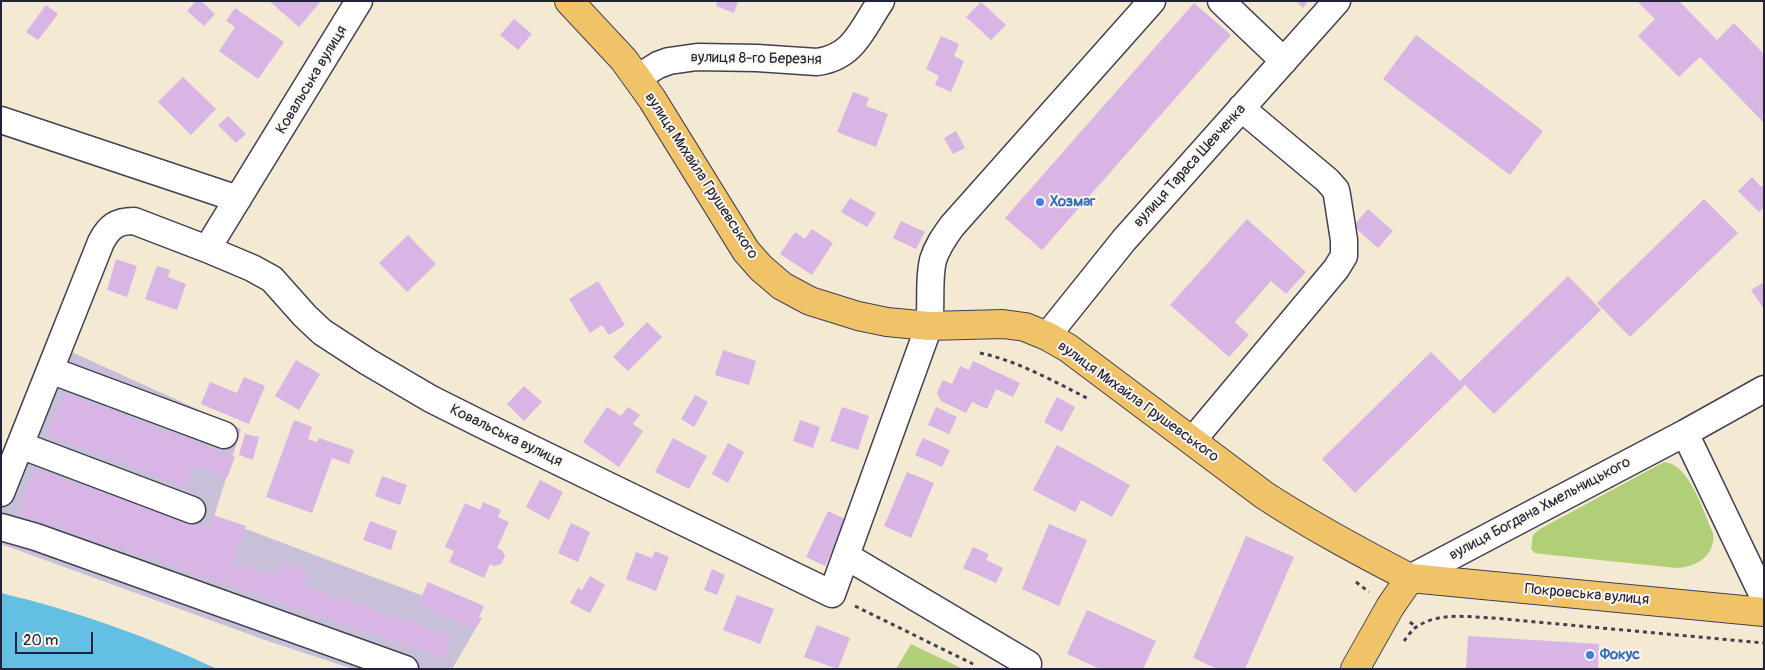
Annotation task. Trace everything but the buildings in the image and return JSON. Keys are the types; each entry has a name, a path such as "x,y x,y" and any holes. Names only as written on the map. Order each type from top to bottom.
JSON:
{"main road":[{"name":"вулиця Михайла Грушевського","path":"569,1 624,60 652,99 746,251 772,279 782,286 810,301 833,309 887,322 929,326 1003,324 1026,326 1047,336 1076,354 1290,512 1410,578"},
{"name":"Покровська вулиця","path":"1410,578 1764,612"},
{"name":"вулиця Богдана Хмельницького","path":"1355,669 1390,607 1410,578"}],"street":[{"name":"Ковальська вулиця","path":"360,1 208,249 272,279 322,332 431,399 832,594"},
{"name":"вулиця 8-го Березня","path":"637,78 658,65 689,58 731,57 817,62 827,60 844,53 861,32 881,1"},
{"path":"832,594 929,326 932,268 940,242 952,226 1152,1"},
{"path":"1221,1 1284,61"},
{"name":"вулиця Тараса Шевченка","path":"1047,336 1124,240 1337,1"},
{"path":"1192,441 1336,269 1344,256 1344,240 1336,190 1327,180 1241,108"},
{"path":"1,120 238,199"},
{"path":"1,493 101,242 112,226 125,221 134,222 208,249"},
{"path":"50,370 224,435"},
{"name":"вулиця Богдана Хмельницького","path":"1410,578 1685,433 1764,388"},
{"path":"1685,433 1764,598"},
{"path":"20,445 192,510"},
{"path":"1,527 45,540 405,669"},
{"path":"846,556 1028,664"}],"path":[{"path":"832,594 980,668"},
{"path":"1399,647 1416,627 1440,617 1457,616 1764,643"}],"shaded area":[{"path":"65,349 241,429 214,517 482,618 452,669 353,669 265,640 1,544 1,475"}],"green space":[{"path":"1664,462 1673,465 1681,471 1688,480 1713,533 1711,548 1704,558 1698,562 1677,568 1542,554 1535,553 1531,549 1533,535 1540,529"},
{"path":"911,644 963,669 896,669"}],"water":[{"path":"1,593 111,625 217,669 1,669"}],"place":[{"name":"Хозмаг","path":"1040,202"},
{"name":"Фокус","path":"1590,655"}]}
